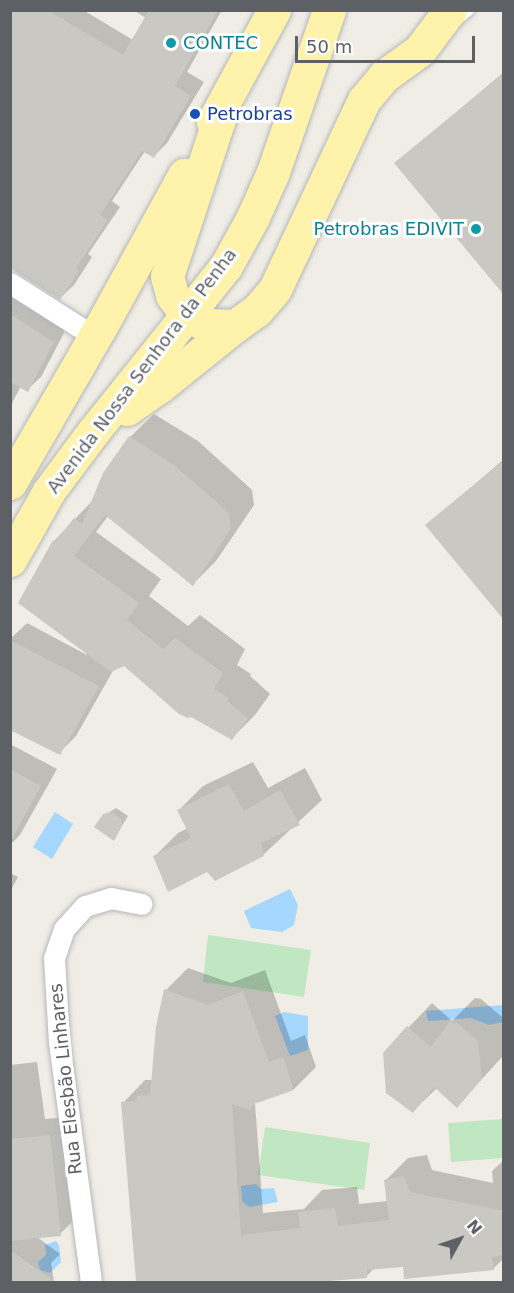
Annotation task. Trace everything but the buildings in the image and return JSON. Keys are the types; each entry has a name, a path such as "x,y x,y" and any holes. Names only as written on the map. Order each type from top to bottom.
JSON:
{"main road":[{"path":"10,483 95,337 274,10"},
{"name":"Avenida Nossa Senhora da Penha","path":"10,560 50,491 93,432 226,266 253,217 273,172 329,10"},
{"path":"93,432 159,387 257,310 275,289 364,100 384,76 420,50 450,10"},
{"path":"224,104 167,276 171,295 188,316 209,326 235,326"}],"street":[{"path":"10,283 95,337"},
{"name":"Rua Elesbão Linhares","path":"91,1282 59,1042 54,958 64,928 85,906 111,898 141,904"}],"lane":[{"path":"420,50 470,10"}],"green space":[{"path":"208,935 311,950 304,997 203,982"},
{"path":"503,1119 503,1158 451,1162 448,1123"},
{"path":"265,1127 370,1143 364,1190 258,1175"}],"water":[{"path":"55,812 73,824 52,859 33,847"},
{"path":"290,889 298,905 294,925 282,932 251,928 244,911"},
{"path":"503,1005 503,1022 489,1025 471,1018 428,1021 426,1011"},
{"path":"284,1012 308,1016 308,1050 290,1056 275,1016"},
{"path":"256,1184 261,1189 274,1188 278,1202 249,1207 242,1201 241,1186"},
{"path":"56,1241 59,1245 61,1262 50,1273 40,1270 38,1262 46,1255 45,1245"}],"place":[{"name":"CONTEC","path":"171,43"},
{"name":"Petrobras","path":"195,114"},
{"name":"Petrobras EDIVIT","path":"476,229"}]}
